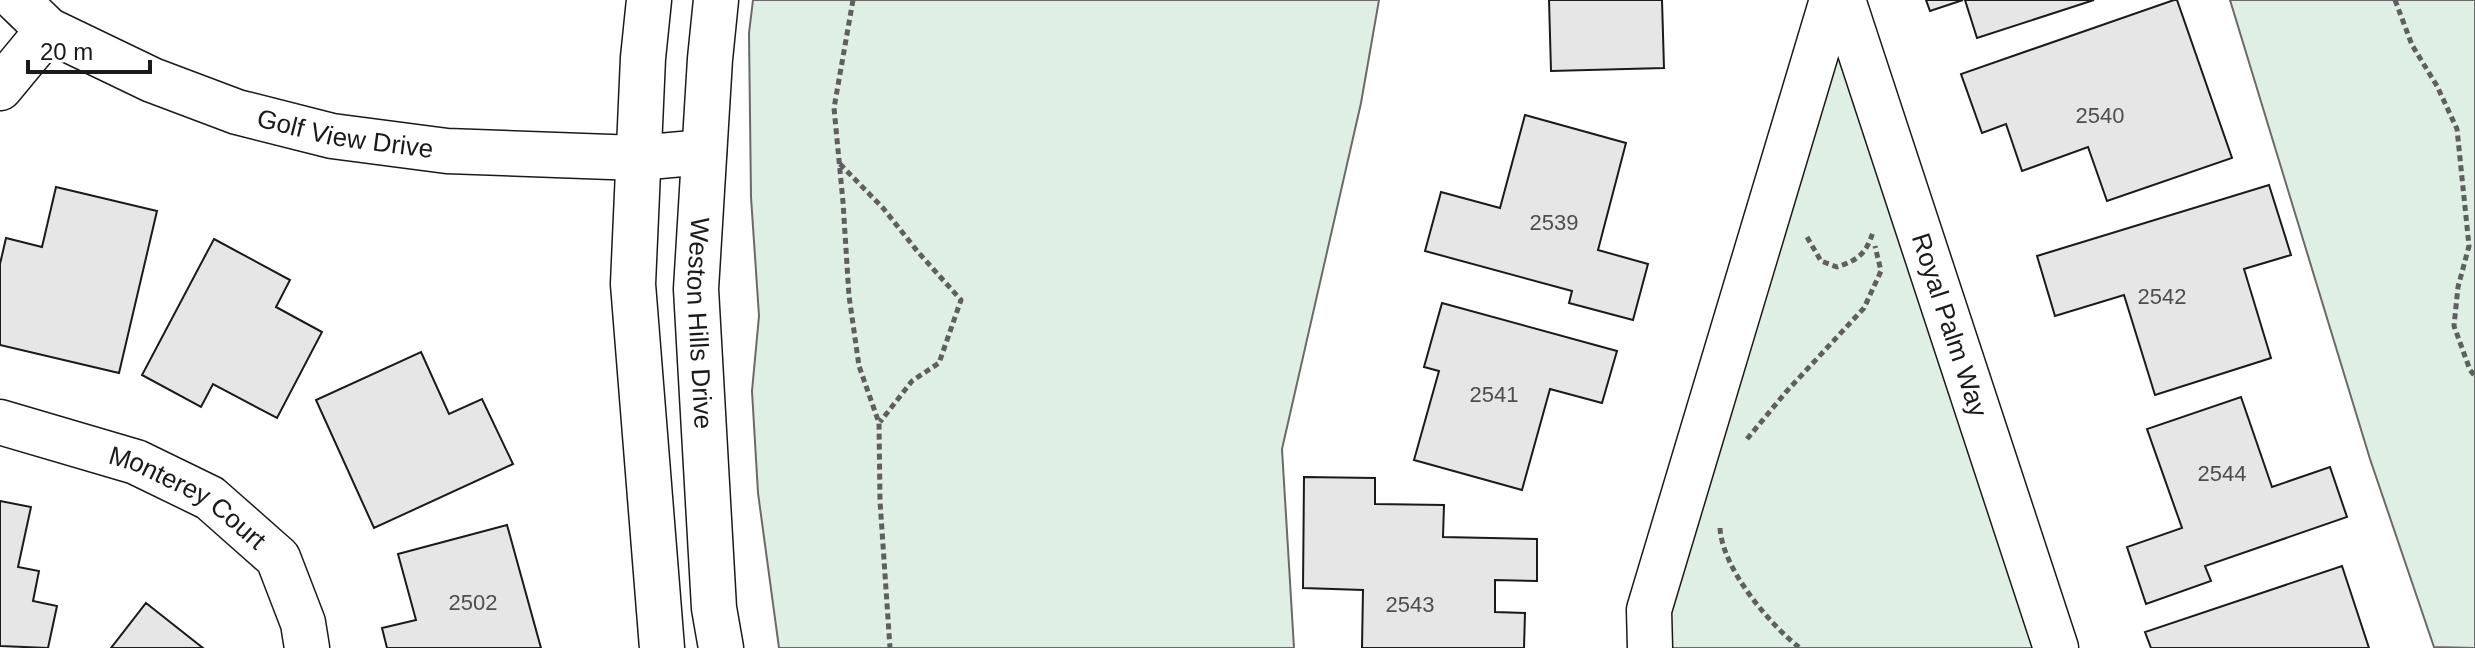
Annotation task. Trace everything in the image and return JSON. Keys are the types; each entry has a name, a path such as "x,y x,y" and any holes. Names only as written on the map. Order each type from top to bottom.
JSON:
{"street":[{"name":"Golf View Drive","path":"17,0 48,30 166,85 237,112 332,136 447,151 638,158 704,152"},
{"path":"649,0 643,58 633,284 662,648"},
{"name":"Weston Hills Drive","path":"716,0 696,289 714,608 721,648"},
{"path":"1650,648 1649,610 1832,0"},
{"name":"Royal Palm Way","path":"1843,0 2056,648"},
{"path":"0,88 48,30"},
{"name":"Monterey Court","path":"0,422 136,462 210,498 278,558 303,623 307,648"}],"path":[{"path":"853,0 834,108 849,296 859,366 879,423 880,501 890,648"},
{"path":"2395,0 2412,45 2437,86 2457,129 2469,246 2458,287 2454,326 2475,376"},
{"path":"839,163 883,208 961,300 939,363 912,381 879,423"},
{"path":"1745,441 1864,308 1881,271 1869,217"},
{"path":"1805,226 1808,240 1821,261 1837,267 1852,262 1867,250 1873,232"},
{"path":"1720,526 1721,540 1745,588 1778,631 1800,648"}],"green space":[{"path":"753,0 1379,0 1361,103 1282,449 1294,648 779,648 758,493 752,391 759,316 751,197 749,33"},
{"path":"1832,0 2056,648 1650,648"},
{"path":"2230,0 2475,0 2475,648 2434,647 2370,459"}],"building":[{"path":"1549,0 1662,0 1664,68 1551,71"},
{"path":"1926,0 1963,0 1930,11"},
{"path":"1965,0 2094,0 1977,38"},
{"path":"2177,0 2232,158 2107,201 2088,147 2022,171 2006,124 1982,133 1961,74"},
{"path":"1525,115 1626,143 1598,250 1648,264 1633,320 1569,303 1572,291 1425,251 1441,192 1500,208"},
{"path":"2269,185 2291,255 2244,269 2271,358 2155,395 2124,295 2055,316 2037,256"},
{"path":"56,187 157,211 119,373 0,345 0,264 6,238 42,247"},
{"path":"214,239 290,280 276,307 322,332 277,418 213,384 201,407 142,375"},
{"path":"1442,303 1617,351 1602,403 1550,389 1522,490 1414,460 1439,371 1424,367"},
{"path":"421,352 449,414 482,399 513,464 374,528 316,400"},
{"path":"2241,397 2272,487 2330,467 2347,517 2205,566 2211,581 2146,604 2127,547 2182,528 2147,429"},
{"path":"1304,477 1375,478 1375,504 1444,505 1443,537 1537,539 1537,581 1495,580 1495,612 1525,613 1524,648 1362,648 1363,590 1303,588"},
{"path":"0,501 31,507 18,567 39,571 33,601 57,606 48,648 0,646"},
{"path":"507,525 541,648 387,648 382,628 416,620 398,554"},
{"path":"2342,566 2369,648 2151,648 2145,632"},
{"path":"146,603 203,648 111,648"}]}
